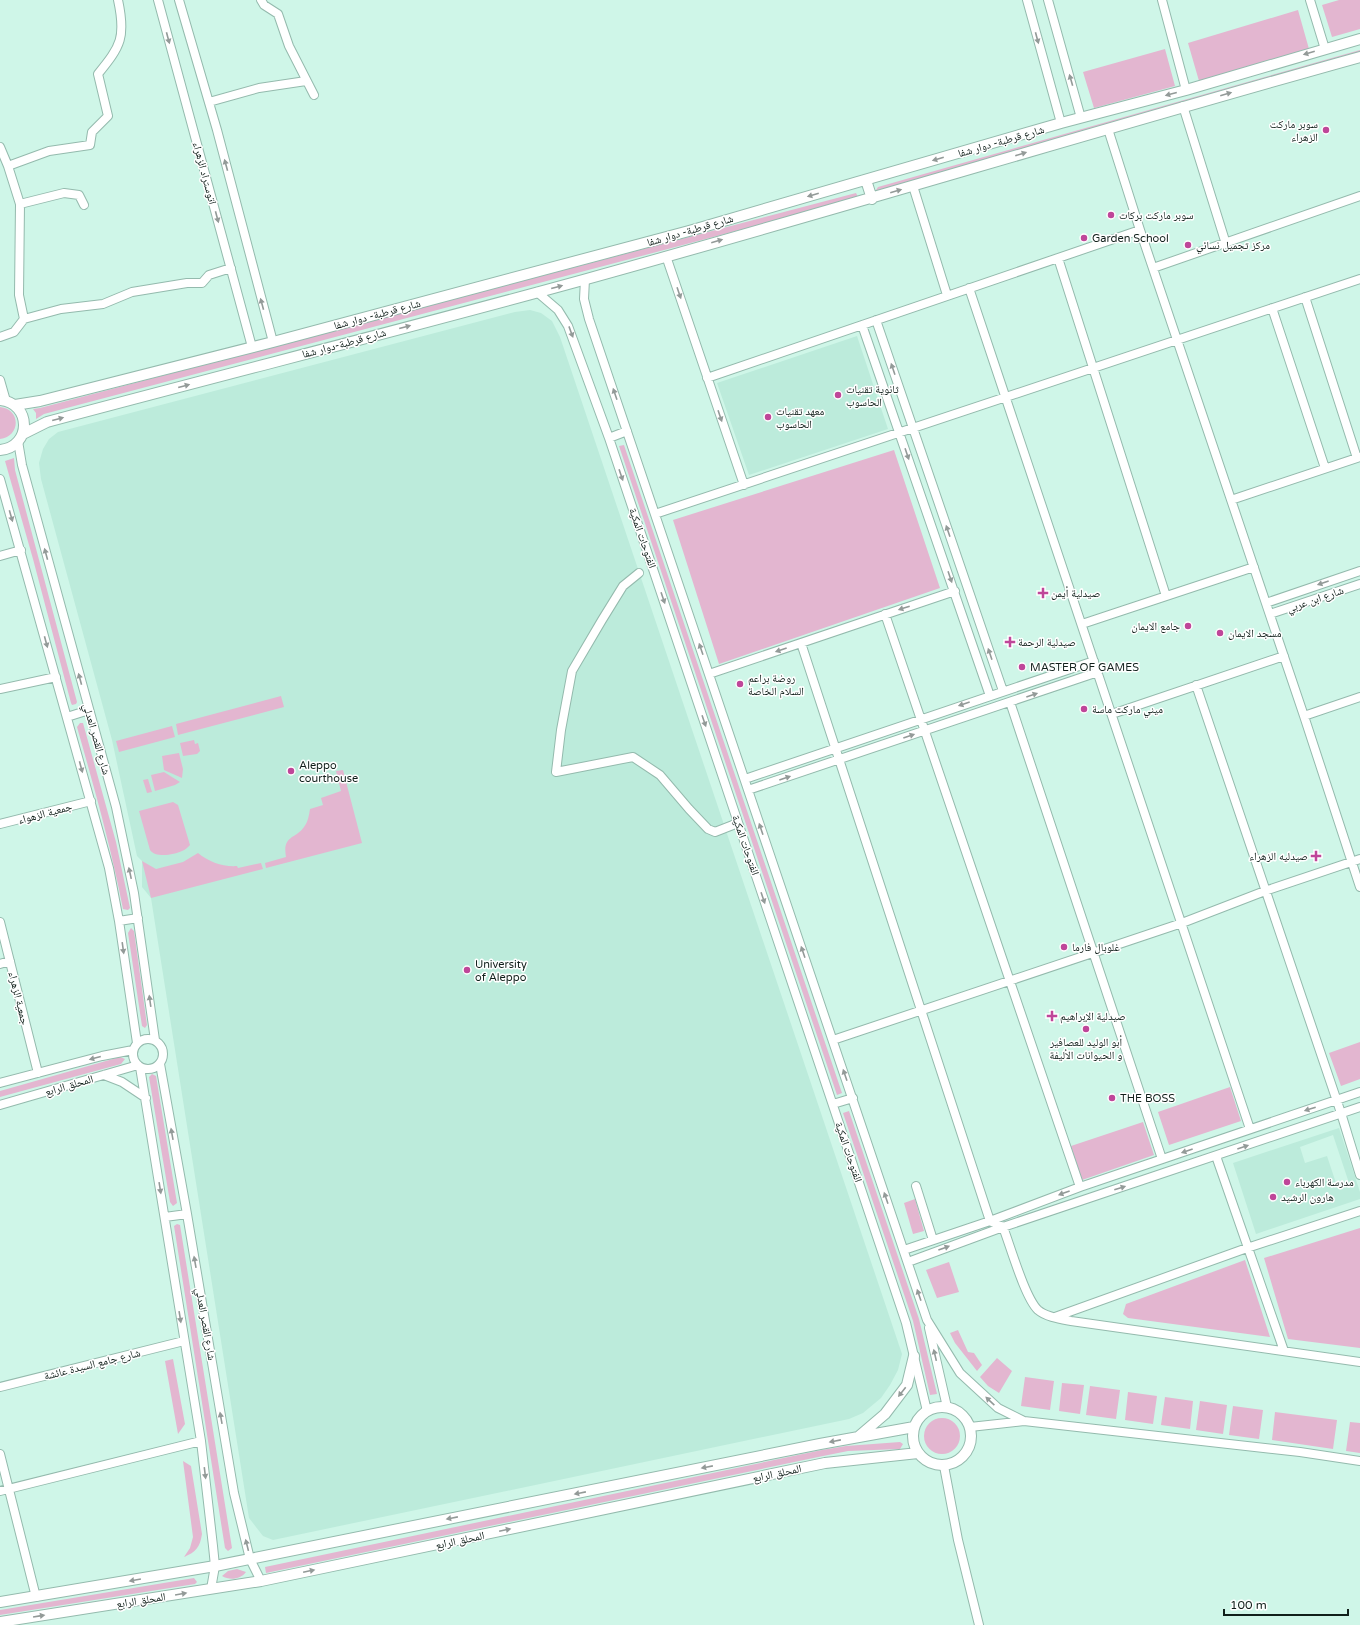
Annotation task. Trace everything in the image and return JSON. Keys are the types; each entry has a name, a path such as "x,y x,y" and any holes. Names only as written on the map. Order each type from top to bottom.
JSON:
{"main road":[{"name":"شارع قرطبة- دوار شفا","path":"7,402 40,401 273,342 689,231 1061,123 1186,90 1324,48 1360,39"},
{"name":"شارع قرطبة-دوار شفا","path":"0,450 13,446 20,438 55,420 585,279 872,198 1183,106 1360,57"},
{"path":"1264,66 1268,82"},
{"path":"866,180 872,198"},
{"path":"689,231 694,248"},
{"path":"7,402 20,411 24,418 24,426 20,438"},
{"path":"858,1437 885,1414 907,1385 914,1356"},
{"path":"936,1407 947,1407 954,1409 968,1421 972,1434 971,1444 964,1456 956,1462 944,1466 930,1463 918,1453 914,1444 914,1427 919,1418 927,1411 936,1407"},
{"name":"المحلق الرابع","path":"0,1602 250,1560 914,1427"},
{"name":"المحلق الرابع","path":"0,1622 261,1581 825,1463 918,1453"}],"street":[{"path":"8,166 49,151 90,145 92,132 108,116 98,74 113,56 120,39 122,21 118,0"},
{"name":"اتوستراد الزهراء","path":"158,0 252,347"},
{"name":"اتوستراد الزهراء","path":"179,0 209,102 273,342"},
{"path":"261,0 264,5 278,14 289,46 314,95"},
{"path":"1027,0 1061,123"},
{"path":"1048,0 1081,118"},
{"path":"1162,0 1186,90"},
{"path":"1310,0 1324,48"},
{"path":"209,102 259,88 306,80"},
{"path":"1183,106 1226,244"},
{"path":"1108,128 1140,230 1232,500 1360,887"},
{"path":"0,147 8,166 20,204 19,295 24,319"},
{"path":"913,186 947,295"},
{"path":"20,204 64,194 79,195 84,205"},
{"path":"1153,268 1226,244 1360,196"},
{"path":"708,378 1140,230"},
{"path":"666,256 744,485"},
{"path":"1058,258 1166,596"},
{"path":"0,337 14,332 24,319 61,309 103,304 132,292 187,283 202,283 209,275 231,268"},
{"path":"585,279 584,299 587,312 908,1262 927,1320 947,1407"},
{"path":"655,514 1360,279"},
{"path":"969,288 1250,1129"},
{"name":"الفتوحات المكية","path":"537,292 558,310 568,326 609,438 906,1323 927,1411"},
{"path":"1232,500 1359,457 1305,297"},
{"path":"1272,308 1325,468"},
{"path":"876,320 1003,691"},
{"path":"862,325 990,696"},
{"path":"0,380 7,402"},
{"path":"609,438 627,431"},
{"name":"شارع القصر العدلي","path":"20,438 22,465 116,807 134,893 155,1040"},
{"name":"شارع القصر العدلي","path":"0,479 109,868 119,921 135,1046"},
{"path":"0,556 21,550"},
{"path":"1082,624 1254,567"},
{"path":"1266,602 1360,571"},
{"path":"639,573 623,586 572,671 561,730 556,772 633,757 660,775 708,830 715,832 738,823"},
{"name":"شارع ابن عربي","path":"1270,614 1360,584"},
{"path":"709,674 954,591"},
{"path":"885,614 1080,1187"},
{"path":"801,643 990,1221 1003,1227 1028,1296 1038,1310 1053,1318 1360,1362"},
{"path":"1112,714 1284,656"},
{"path":"745,779 1094,661"},
{"path":"748,790 1098,672"},
{"path":"0,689 56,677"},
{"path":"1196,685 1341,1113 1360,1175"},
{"path":"1304,716 1360,697"},
{"path":"1010,702 1162,1159"},
{"path":"67,717 89,710"},
{"name":"جمعية الزهواء","path":"0,824 90,801"},
{"path":"833,1040 1182,923 1265,891 1360,859"},
{"path":"119,921 138,918"},
{"name":"جمعية الزهراء","path":"0,922 38,1073"},
{"path":"0,964 10,961"},
{"path":"139,1066 149,1069 160,1064 164,1056 164,1051 155,1040 146,1038 135,1046 133,1056 139,1066 146,1098 201,1441 214,1566 210,1589"},
{"name":"المحلق الرابع","path":"0,1083 135,1046"},
{"name":"شارع القصر العدلي","path":"160,1064 234,1493 250,1560 261,1581"},
{"name":"المحلق الرابع","path":"0,1105 139,1066"},
{"path":"104,1075 122,1082 146,1098"},
{"path":"904,1250 990,1221 1080,1187 1360,1092"},
{"path":"833,1104 852,1098"},
{"path":"908,1262 1003,1227 1360,1107"},
{"path":"1216,1156 1284,1351"},
{"path":"916,1186 933,1240"},
{"path":"1053,1318 1247,1248 1360,1211"},
{"path":"165,1217 187,1214"},
{"path":"927,1320 960,1373 998,1408 1024,1421"},
{"name":"شارع جامع السيدة عائشة","path":"0,1387 184,1341"},
{"path":"970,1427 1024,1421 1293,1451 1360,1461"},
{"path":"0,1491 201,1441"},
{"path":"0,1454 36,1597"},
{"path":"944,1466 958,1540 978,1625"}],"shaded area":[{"path":"1339,0 1360,0 1360,29 1332,37 1322,5"},
{"path":"1298,10 1309,49 1199,81 1188,43"},
{"path":"1165,49 1175,86 1094,108 1083,72"},
{"path":"1360,50 1360,57 874,193 878,187"},
{"path":"856,193 858,197 857,199 44,414 36,419 36,413 33,409 40,408"},
{"name":"University of Aleppo","path":"530,310 541,313 552,321 560,337 902,1354 898,1370 881,1398 863,1413 849,1419 273,1540 263,1536 249,1518 151,898 142,887 142,861 137,856 112,740 41,479 39,463 43,449 49,439 58,432 515,312"},
{"path":"857,336 888,429 749,475 717,383"},
{"path":"0,407 12,412 16,423 12,433 7,437 0,439"},
{"path":"624,445 842,1093 837,1095 619,446"},
{"path":"894,450 940,588 719,664 673,520"},
{"path":"14,458 15,470 77,702 76,704 72,705 5,461"},
{"path":"281,696 284,707 178,735 176,724"},
{"path":"80,723 83,723 116,842 130,908 128,910 123,909 108,840 77,727"},
{"path":"172,726 175,737 119,752 116,741"},
{"path":"194,740 195,744 198,743 200,751 197,754 183,756 180,743"},
{"path":"179,753 183,769 182,778 164,770 162,756"},
{"path":"343,770 362,843 266,868 265,863 286,857 285,850 288,841 301,831 308,818 310,809 323,805 321,798 341,791 336,771"},
{"path":"164,772 180,782 155,791 151,775"},
{"path":"148,779 152,792 147,793 143,780"},
{"path":"173,802 178,805 190,845 183,851 174,854 160,855 152,853 139,811"},
{"path":"198,853 221,865 237,866 238,868 261,863 263,869 151,898 142,861 156,869 183,862"},
{"path":"131,928 134,931 147,1025 145,1028 142,1026 128,933"},
{"path":"1360,1042 1360,1079 1341,1086 1329,1053"},
{"path":"120,1057 125,1059 121,1064 0,1097 0,1091"},
{"path":"152,1074 156,1076 177,1203 173,1206 170,1202 149,1077"},
{"path":"1230,1087 1241,1121 1169,1145 1158,1112"},
{"path":"849,1111 919,1319 937,1394 930,1395 913,1321 843,1113"},
{"path":"1143,1122 1154,1155 1082,1180 1071,1146"},
{"name":"مدرسة الكهرباء","path":"1339,1128 1360,1192 1360,1199 1256,1234 1233,1163","holes":["1333,1135 1348,1180 1336,1183 1327,1156 1305,1163 1300,1147"]},
{"path":"915,1199 924,1231 913,1234 904,1203"},
{"path":"177,1224 180,1225 232,1548 228,1551 225,1548 174,1226"},
{"path":"1360,1228 1360,1348 1288,1339 1264,1258"},
{"path":"1245,1260 1270,1337 1128,1318 1123,1314 1126,1304"},
{"path":"949,1262 959,1292 937,1298 926,1270"},
{"path":"958,1330 968,1352 974,1353 982,1365 977,1371 955,1343 950,1333"},
{"path":"997,1358 1012,1371 999,1393 988,1386 980,1377"},
{"path":"173,1359 185,1424 178,1434 165,1361"},
{"path":"1025,1377 1054,1381 1050,1410 1021,1406"},
{"path":"1062,1383 1084,1385 1080,1414 1059,1411"},
{"path":"1090,1386 1120,1390 1116,1419 1086,1415"},
{"path":"1128,1392 1157,1396 1153,1424 1125,1420"},
{"path":"1165,1397 1193,1401 1190,1429 1161,1425"},
{"path":"1200,1401 1227,1405 1223,1434 1196,1430"},
{"path":"1233,1406 1263,1410 1259,1439 1229,1435"},
{"path":"1275,1412 1337,1420 1333,1449 1272,1440"},
{"path":"946,1418 955,1423 959,1429 959,1443 955,1449 946,1454 938,1454 929,1449 925,1443 924,1432 929,1423 935,1419"},
{"path":"1350,1422 1360,1423 1360,1453 1346,1451"},
{"path":"900,1442 903,1444 900,1449 848,1451 266,1573 265,1567 822,1450 846,1446"},
{"path":"183,1461 191,1466 202,1534 197,1548 192,1553 184,1557 190,1548 193,1537"},
{"path":"237,1569 246,1572 235,1578 225,1578 222,1576 228,1571"},
{"path":"194,1578 197,1582 195,1584 0,1615 0,1610"}],"place":[{"name":"سوبر ماركت الزهراء","path":"1326,130"},
{"name":"سوبر ماركت بركات","path":"1111,215"},
{"name":"Garden School","path":"1084,238"},
{"name":"مركز تجميل نسائي","path":"1188,245"},
{"name":"ثانوية تقنيات الحاسوب","path":"838,395"},
{"name":"معهد تقنيات الحاسوب","path":"768,417"},
{"name":"صيدلية أيمن","path":"1043,593"},
{"name":"جامع الايمان","path":"1188,626"},
{"name":"مسجد الايمان","path":"1220,633"},
{"name":"صيدلية الرحمة","path":"1010,642"},
{"name":"MASTER OF GAMES","path":"1022,667"},
{"name":"روضة براعم السلام الخاصة","path":"740,684"},
{"name":"ميني ماركت ماسة","path":"1084,709"},
{"name":"Aleppo courthouse","path":"291,771"},
{"name":"صيدليه الزهراء","path":"1316,856"},
{"name":"غلوبال فارما","path":"1064,947"},
{"name":"University of Aleppo","path":"467,970"},
{"name":"صيدلية الإبراهيم","path":"1052,1016"},
{"name":"أبو الوليد للعصافير و الحيوانات الأليفة","path":"1086,1029"},
{"name":"THE BOSS","path":"1112,1098"},
{"name":"مدرسة الكهرباء","path":"1287,1182"},
{"name":"هارون الرشيد","path":"1273,1197"}]}
